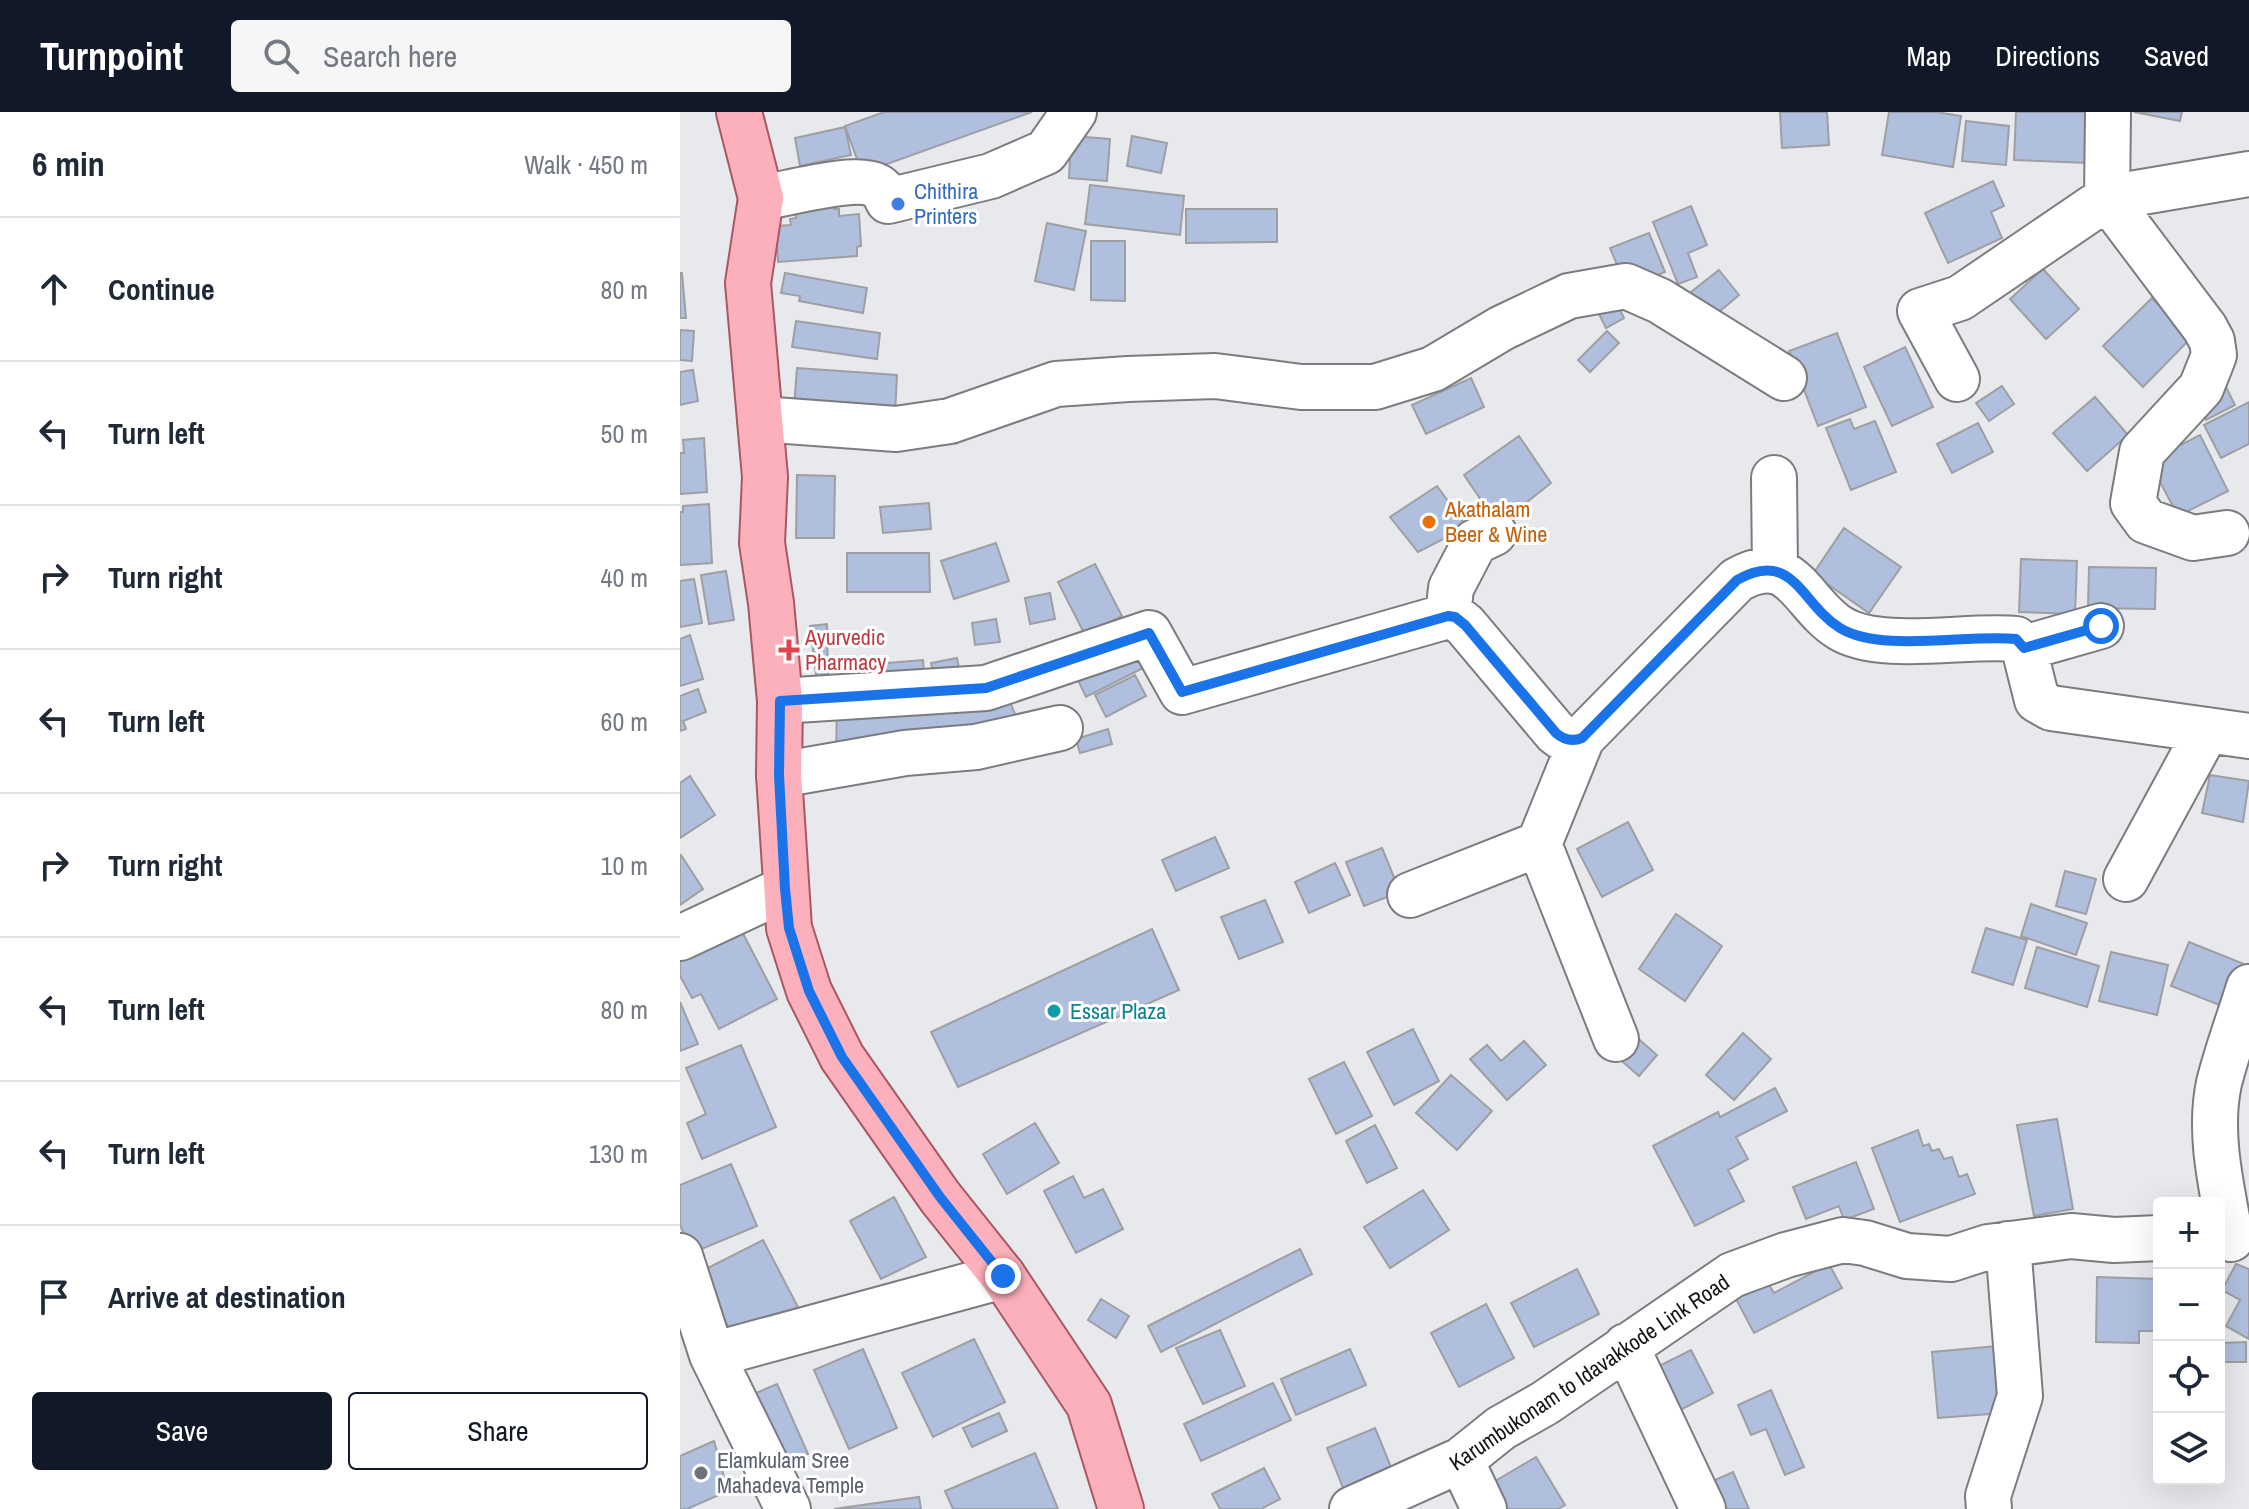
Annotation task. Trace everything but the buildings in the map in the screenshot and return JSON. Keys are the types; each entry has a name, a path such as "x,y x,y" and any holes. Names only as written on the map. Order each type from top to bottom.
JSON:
{"main road":[{"path":"739,112 761,198 748,283 765,477 762,543 780,701 779,775 789,928 809,991 842,1057 940,1197 1003,1276 1089,1405 1121,1509"}],"street":[{"path":"761,198 846,181 868,182 880,187 888,201 991,176 1046,152 1074,112"},
{"path":"2108,112 2107,198 2205,328 2212,341 2214,355 2201,388 2142,452 2133,503 2146,521 2193,538 2227,533"},
{"path":"1957,379 1920,311 1960,298 2107,198 2249,174"},
{"path":"760,419 896,429 950,421 1056,384 1128,379 1215,376 1301,387 1375,387 1433,369 1502,328 1569,296 1626,286 1660,301 1784,378"},
{"path":"1774,478 1775,571"},
{"path":"1448,616 1451,588 1475,542 1494,533"},
{"path":"1616,1039 1539,844 1582,738 1737,580 1755,569 1775,571 1795,582 1840,628 1858,635 1903,642 1997,637 2016,639 2024,648 2037,700 2051,708 2228,733 2126,879"},
{"path":"780,701 986,688 1149,633 1182,692 1448,616 1465,625 1556,733 1569,740 1582,738"},
{"path":"2024,648 2101,626"},
{"path":"779,775 905,753 976,747 1060,728"},
{"path":"1410,895 1539,844"},
{"path":"680,938 785,889"},
{"path":"2233,1241 2217,1158 2216,1111 2219,1085 2249,987"},
{"name":"Karumbukonam to Idavakkode Link Road","path":"1352,1509 1461,1460 1501,1428 1545,1403 1732,1275 1786,1255 1843,1240 1865,1243 1907,1256 1951,1259 1988,1247 2071,1236 2114,1240 2153,1238"},
{"path":"1989,1509 1988,1496 2020,1396 2008,1244"},
{"path":"682,1266 712,1355 788,1509"},
{"path":"712,1355 1003,1276"},
{"path":"1626,1346 1703,1509"},
{"path":"1461,1460 1484,1509"}],"place":[{"name":"Chithira Printers","path":"898,204"},
{"name":"Akathalam Beer & Wine","path":"1429,522"},
{"name":"Ayurvedic Pharmacy","path":"789,650"},
{"name":"Essar Plaza","path":"1054,1011"},
{"name":"Elamkulam Sree Mahadeva Temple","path":"701,1473"}],"route":[{"path":"1003,1276 940,1197 842,1057 809,991 789,928 785,889 779,775 780,701 986,688 1149,633 1182,692 1448,616 1465,625 1556,733 1572,741 1582,738 1737,580 1755,569 1775,571 1795,582 1840,628 1858,635 1903,642 1997,637 2016,639 2024,648 2101,626"}]}
